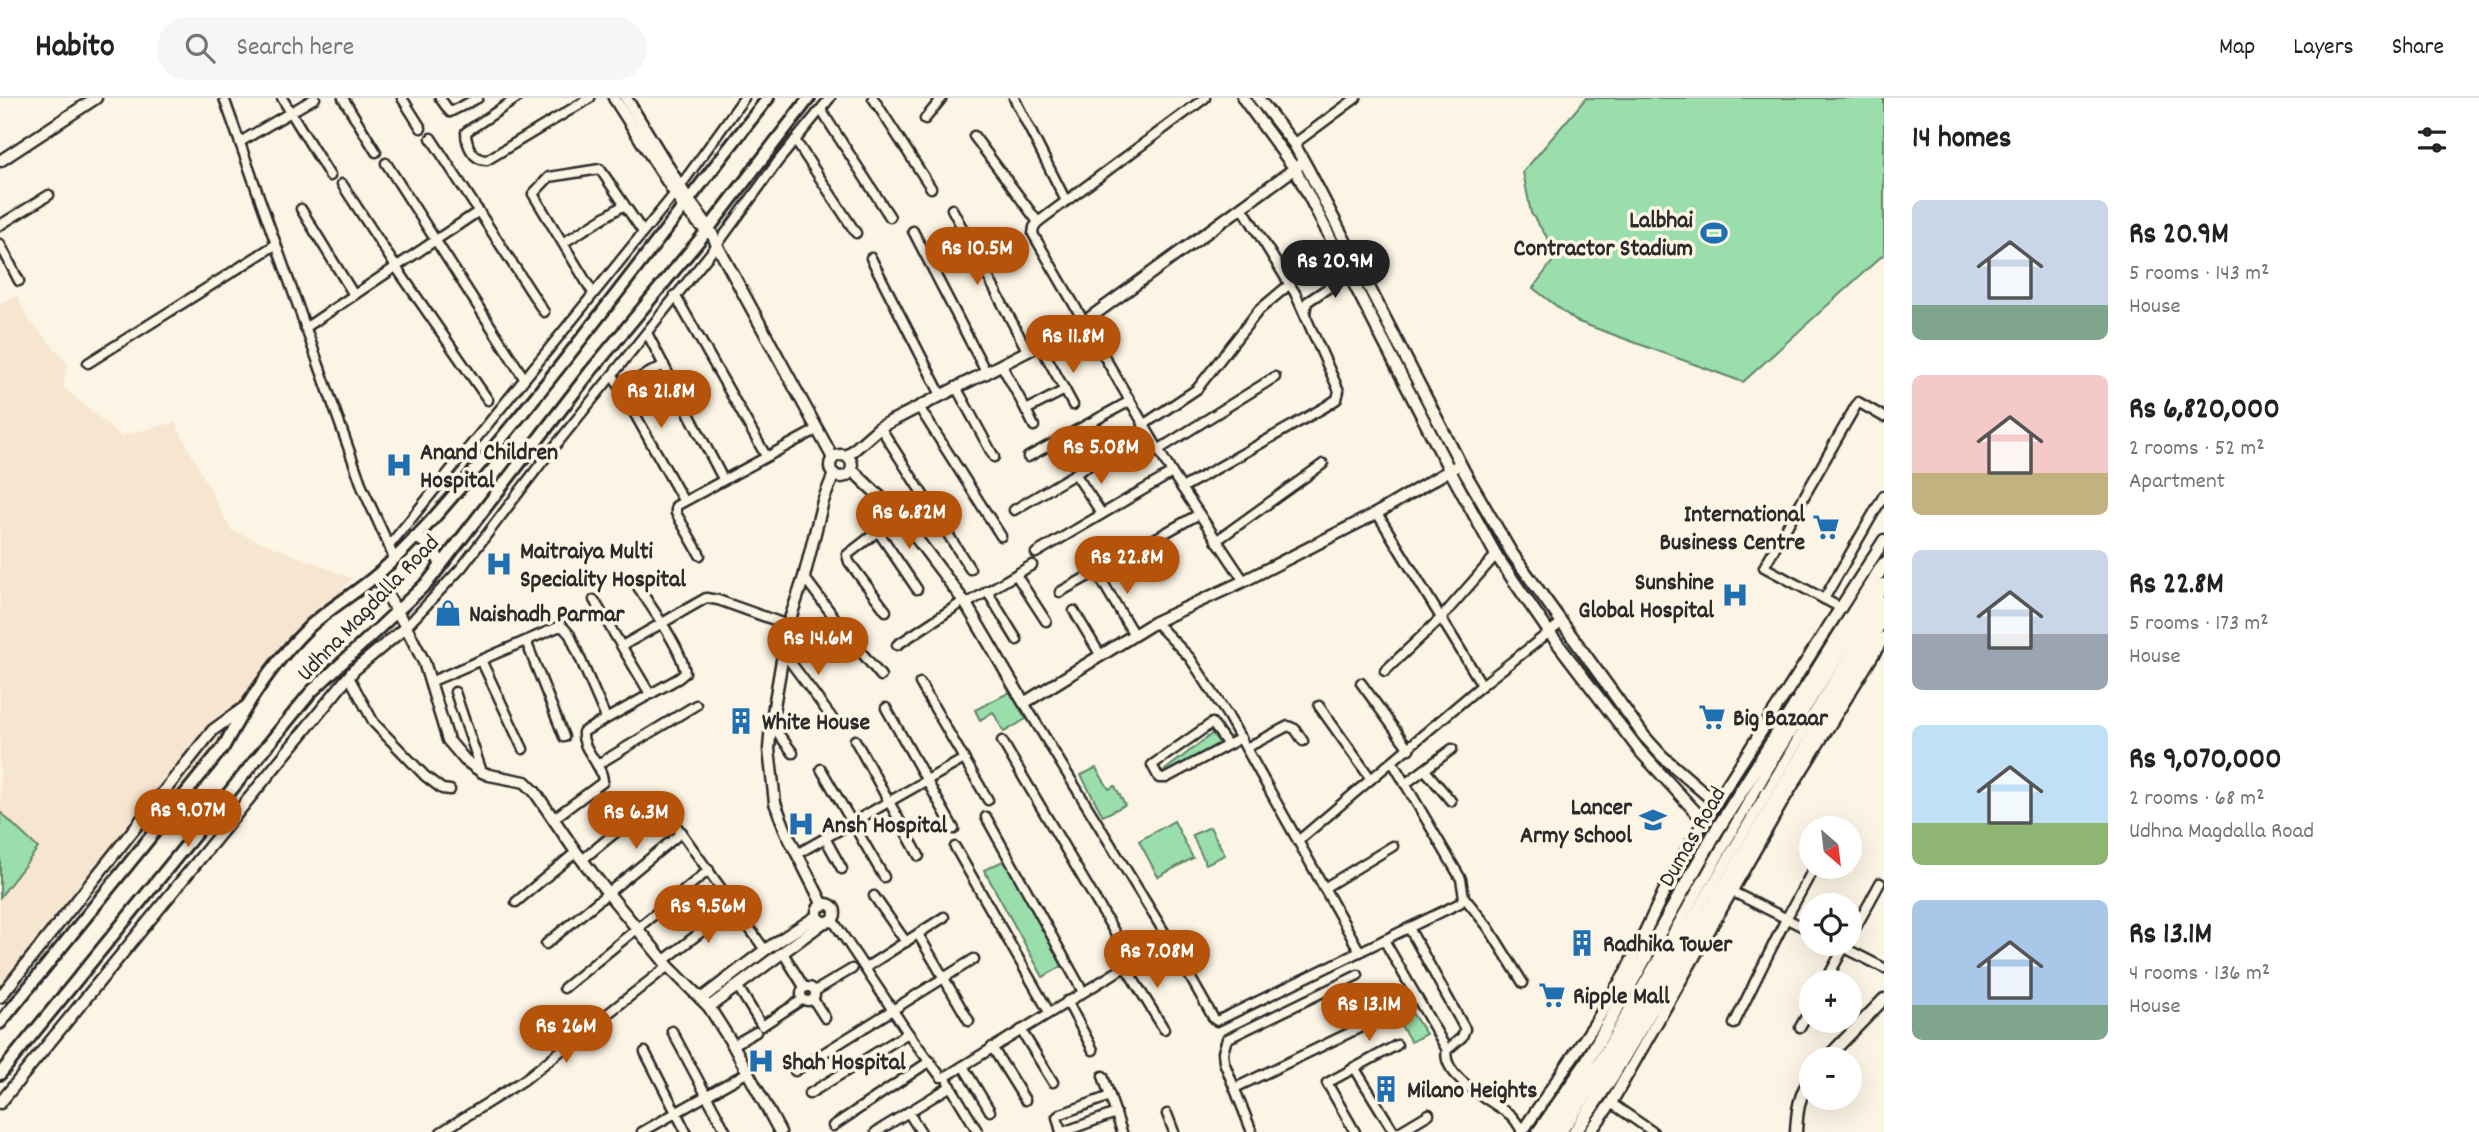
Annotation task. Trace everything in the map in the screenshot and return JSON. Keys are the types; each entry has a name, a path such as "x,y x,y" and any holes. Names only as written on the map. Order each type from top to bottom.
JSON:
{"main road":[{"name":"Udhna Magdalla Road","path":"0,1023 224,746 245,706 282,656 330,608 376,576 452,498 591,327 768,98"},
{"name":"Udhna Magdalla Road","path":"0,1074 312,692 428,582 590,372 708,230 808,98"},
{"path":"415,537 432,546 441,565"},
{"name":"Dumas Road","path":"1539,1132 1584,1067 1714,834 1884,564"},
{"path":"1551,1132 1599,1063 1775,756 1884,584"},
{"path":"1561,1132 1601,1075 1798,740 1884,601"},
{"path":"1575,1132 1611,1078 1884,617"}],"street":[{"path":"0,160 96,98"},
{"path":"223,98 363,489 394,559"},
{"path":"282,98 330,176"},
{"path":"240,142 315,98"},
{"path":"343,98 376,152"},
{"path":"402,98 421,128"},
{"path":"440,98 450,112 478,98"},
{"path":"517,98 466,132 466,139 476,158 487,160 590,98"},
{"path":"614,98 678,188"},
{"path":"626,98 685,203 717,245 833,458"},
{"path":"389,546 678,188 744,98"},
{"path":"0,1103 349,677 406,627 462,567 830,98"},
{"path":"873,98 932,188"},
{"path":"925,119 942,98"},
{"path":"1014,98 1066,201"},
{"path":"1205,98 1034,227 1035,239 1158,450 1244,581"},
{"path":"1243,98 1295,169 1449,470 1496,555 1549,632 1646,759 1704,821"},
{"path":"1258,98 1294,144 1460,464 1511,552 1644,736 1716,803"},
{"path":"1294,144 1356,98"},
{"path":"821,110 890,217"},
{"path":"974,136 1038,222"},
{"path":"431,138 544,312"},
{"path":"795,140 856,233"},
{"path":"847,456 880,427 1084,322 1304,162"},
{"path":"386,163 524,378"},
{"path":"593,293 533,194 549,177 600,169 643,232"},
{"path":"342,184 488,400"},
{"path":"0,225 49,195"},
{"path":"563,243 624,205"},
{"path":"1182,488 1337,399 1339,386 1305,313 1242,207"},
{"path":"301,209 354,295"},
{"path":"952,209 1028,352"},
{"path":"305,328 479,211"},
{"path":"913,231 987,374"},
{"path":"0,244 19,281"},
{"path":"89,363 275,245"},
{"path":"871,258 941,395"},
{"path":"1305,313 1307,302 1349,274"},
{"path":"1014,510 1076,475 1197,389 1259,310 1290,284"},
{"path":"675,295 766,456"},
{"path":"648,333 723,479"},
{"path":"1040,345 1073,405"},
{"path":"620,388 664,365"},
{"path":"1002,366 1034,426"},
{"path":"613,375 683,500"},
{"path":"1158,450 1275,377"},
{"path":"956,387 995,457"},
{"path":"1026,410 1065,390"},
{"path":"1028,457 1130,401"},
{"path":"1841,608 1764,567 1858,402 1884,417"},
{"path":"919,407 1001,536"},
{"path":"880,427 970,569"},
{"path":"701,555 676,513 676,506 818,429"},
{"path":"823,905 796,854 775,803 770,774 771,724 788,625 804,577 823,501 834,474 830,465 833,458 840,455 847,456 852,462 852,470 899,515 965,603 1214,1019 1217,1021 1360,952 1460,903 1464,897"},
{"path":"1216,541 1323,464"},
{"path":"1024,703 1155,622 1244,581 1377,513 1460,464"},
{"path":"834,474 844,477 852,470"},
{"path":"1036,553 1172,473"},
{"path":"1076,475 1102,513"},
{"path":"1824,599 1884,495"},
{"path":"1377,513 1482,685"},
{"path":"1060,592 1199,514"},
{"path":"886,611 846,555 899,515"},
{"path":"877,530 917,589"},
{"path":"1384,940 1447,1050 1447,1061 1458,1077 1468,1087 1511,1115 1522,1132 1626,972 1670,879 1704,821 1884,540"},
{"path":"1385,671 1441,618 1496,555"},
{"path":"897,645 1032,565"},
{"path":"1096,571 1134,635"},
{"path":"1016,575 1046,621"},
{"path":"376,576 406,627 430,682 448,740 465,760 482,772 525,782 535,792 607,892 666,963 709,1007 733,1045 780,1132"},
{"path":"804,577 881,676"},
{"path":"553,819 601,785 604,778 581,735 589,727 685,673 683,663 662,624 636,584"},
{"path":"987,591 1017,640"},
{"path":"622,646 700,601 711,598 788,625"},
{"path":"594,600 650,694"},
{"path":"1074,611 1101,656"},
{"path":"1155,622 1189,658 1241,738 1360,952"},
{"path":"1298,841 1482,685 1560,623"},
{"path":"430,682 558,627 568,630 606,718"},
{"path":"1590,1132 1611,1103 1784,799 1884,637"},
{"path":"526,641 564,737"},
{"path":"783,652 832,718"},
{"path":"481,660 523,749"},
{"path":"349,677 374,723 425,776 442,789 450,790"},
{"path":"920,683 988,800"},
{"path":"1361,683 1409,749"},
{"path":"455,692 482,772"},
{"path":"597,765 696,705"},
{"path":"0,997 213,730 245,706"},
{"path":"1319,706 1371,779"},
{"path":"886,708 954,830"},
{"path":"1228,745 1212,723 1152,765 1159,778 1163,779 1228,745 1241,738"},
{"path":"771,724 793,753"},
{"path":"1246,748 1288,726 1295,729 1303,741"},
{"path":"855,740 919,856"},
{"path":"1002,741 1164,1029"},
{"path":"1405,784 1452,749"},
{"path":"796,854 964,759"},
{"path":"1392,763 1461,878 1464,897 1488,927 1523,983"},
{"path":"821,769 884,877"},
{"path":"1425,770 1451,800"},
{"path":"516,902 638,813 655,807 666,812 682,832 765,950"},
{"path":"986,817 1083,992"},
{"path":"546,944 682,832"},
{"path":"825,838 842,869"},
{"path":"1324,888 1393,846"},
{"path":"955,847 1049,1012"},
{"path":"564,988 709,870"},
{"path":"1734,1024 1808,879"},
{"path":"1862,916 1880,883"},
{"path":"1731,891 1799,925"},
{"path":"874,896 906,942"},
{"path":"442,1132 524,1080 735,905"},
{"path":"709,1007 783,953 824,919 834,911 832,906 823,905 818,908 824,919 865,968 937,1074 945,1077 978,1132"},
{"path":"865,968 944,917"},
{"path":"701,999 765,950 824,919"},
{"path":"1409,928 1465,1029 1462,1037 1447,1050"},
{"path":"918,934 969,1021"},
{"path":"945,1077 1169,940"},
{"path":"783,953 804,987 801,993 810,996 825,1018"},
{"path":"1862,956 1884,968"},
{"path":"795,1071 974,959"},
{"path":"738,987 762,1026 852,969"},
{"path":"1252,1132 1224,1062 1223,1052 1227,1039 1358,975"},
{"path":"1838,1047 1884,999"},
{"path":"1067,1001 1093,1050"},
{"path":"1235,1088 1378,1019"},
{"path":"1021,1030 1053,1083"},
{"path":"672,1031 726,1132"},
{"path":"733,1045 756,1032"},
{"path":"809,1094 908,1033"},
{"path":"1355,1132 1327,1083 1397,1045"},
{"path":"992,1047 1025,1100"},
{"path":"645,1052 686,1132"},
{"path":"833,1126 930,1061"},
{"path":"962,1066 990,1111"},
{"path":"1354,1068 1394,1132"},
{"path":"646,1131 748,1072"},
{"path":"1103,1076 1120,1131"},
{"path":"876,1132 951,1086"},
{"path":"1110,1096 1061,1114 1057,1118 1062,1132 1116,1113"},
{"path":"1611,1103 1653,1132"},
{"path":"1796,1132 1799,1103"},
{"path":"908,1112 921,1132"},
{"path":"1167,1114 1174,1132"},
{"path":"1399,1132 1429,1114"}],"shaded area":[{"path":"17,295 27,317 68,363 63,387 121,436 175,422 231,530 352,578 0,1005 0,303"}],"green space":[{"name":"Lalbhai Contractor Stadium","path":"1586,98 1884,98 1884,254 1743,382 1576,321 1533,288 1558,254 1531,213 1523,172"},
{"path":"1010,692 1026,719 1004,732 993,712 980,720 975,710"},
{"path":"1213,733 1221,746 1170,779 1165,770"},
{"path":"1096,768 1109,789 1115,786 1125,805 1103,816 1081,775"},
{"path":"0,812 38,848 0,897"},
{"path":"1174,821 1193,858 1158,877 1139,841"},
{"path":"1210,827 1225,855 1206,864 1192,835"},
{"path":"1005,860 1062,966 1043,977 984,870"},
{"path":"1405,1002 1426,1034 1411,1042 1391,1009"}],"place":[{"name":"Lalbhai Contractor Stadium","path":"1714,233"},
{"name":"Anand Children Hospital","path":"399,465"},
{"name":"International Business Centre","path":"1826,527"},
{"name":"Maitraiya Multi Speciality Hospital","path":"499,564"},
{"name":"Sunshine Global Hospital","path":"1735,595"},
{"name":"Naishadh Parmar","path":"448,613"},
{"name":"Big Bazaar","path":"1712,717"},
{"name":"White House","path":"741,721"},
{"name":"Lancer Army School","path":"1653,820"},
{"name":"Ansh Hospital","path":"801,824"},
{"name":"Radhika Tower","path":"1582,943"},
{"name":"Ripple Mall","path":"1552,995"},
{"name":"Shah Hospital","path":"761,1061"},
{"name":"Milano Heights","path":"1386,1089"}]}
